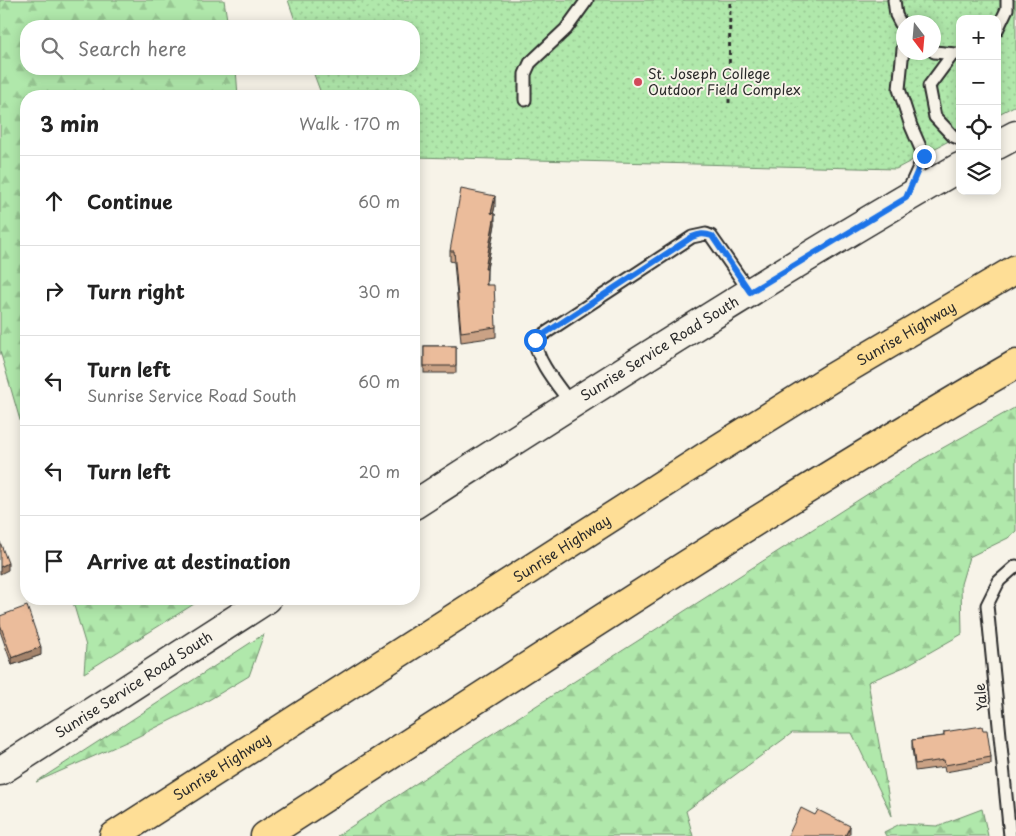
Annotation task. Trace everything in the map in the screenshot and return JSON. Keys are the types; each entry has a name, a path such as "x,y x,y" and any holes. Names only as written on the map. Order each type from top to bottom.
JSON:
{"highway":[{"name":"Sunrise Highway","path":"114,836 708,455 833,377 1016,269"},
{"path":"265,836 767,515 1016,364"}],"main road":[{"path":"1001,143 1016,135"},
{"name":"Sunrise Service Road South","path":"420,501 750,292 956,169"},
{"name":"Sunrise Service Road South","path":"0,771 258,605"}],"lane":[{"path":"525,100 525,74 530,63 566,29 587,0"},
{"path":"894,0 896,15"},
{"path":"1001,22 1007,9 1007,0"},
{"path":"941,53 956,54"},
{"path":"956,54 929,86 935,117 956,137"},
{"path":"902,60 899,89 911,126 924,156 906,198"},
{"path":"571,404 538,353 535,340 692,237 706,234 712,236 750,292"},
{"name":"Yale","path":"1010,836 987,605 999,581 1016,566"}],"path":[{"path":"730,0 730,103"}],"green space":[{"path":"0,0 224,0 227,20 20,20 20,75 236,75 238,90 20,90 20,420 0,351"},
{"name":"St. Joseph College Outdoor Field Complex","path":"288,0 1016,0 1016,105 1001,113 1001,15 956,15 956,137 896,169 420,157 420,90 320,90 314,75 420,75 420,20 295,20"},
{"path":"1016,407 1016,531 1008,538 969,557 961,584 962,634 904,667 868,682 892,816 852,733 792,733 686,811 693,836 337,836 456,757 921,460"},
{"path":"74,605 192,605 84,673 86,646"},
{"path":"264,634 249,676 197,707 135,738 36,782"},
{"path":"982,809 988,836 886,836 884,832 900,824 937,826"}],"building":[{"path":"461,189 495,196 491,213 495,214 485,269 487,269 486,285 494,285 496,327 461,332 454,251 450,251"},
{"path":"424,346 456,346 456,366 424,366"},
{"path":"0,542 8,563 0,567"},
{"path":"27,606 41,647 12,658 0,624 0,616"},
{"path":"982,726 983,730 987,730 991,757 945,765 944,760 915,764 912,740 944,736 944,732"},
{"path":"801,808 815,815 818,810 850,826 845,836 788,836"}],"place":[{"name":"St. Joseph College Outdoor Field Complex","path":"638,82"}],"route":[{"path":"535,340 699,234 712,236 750,292 906,198 924,156"}]}
